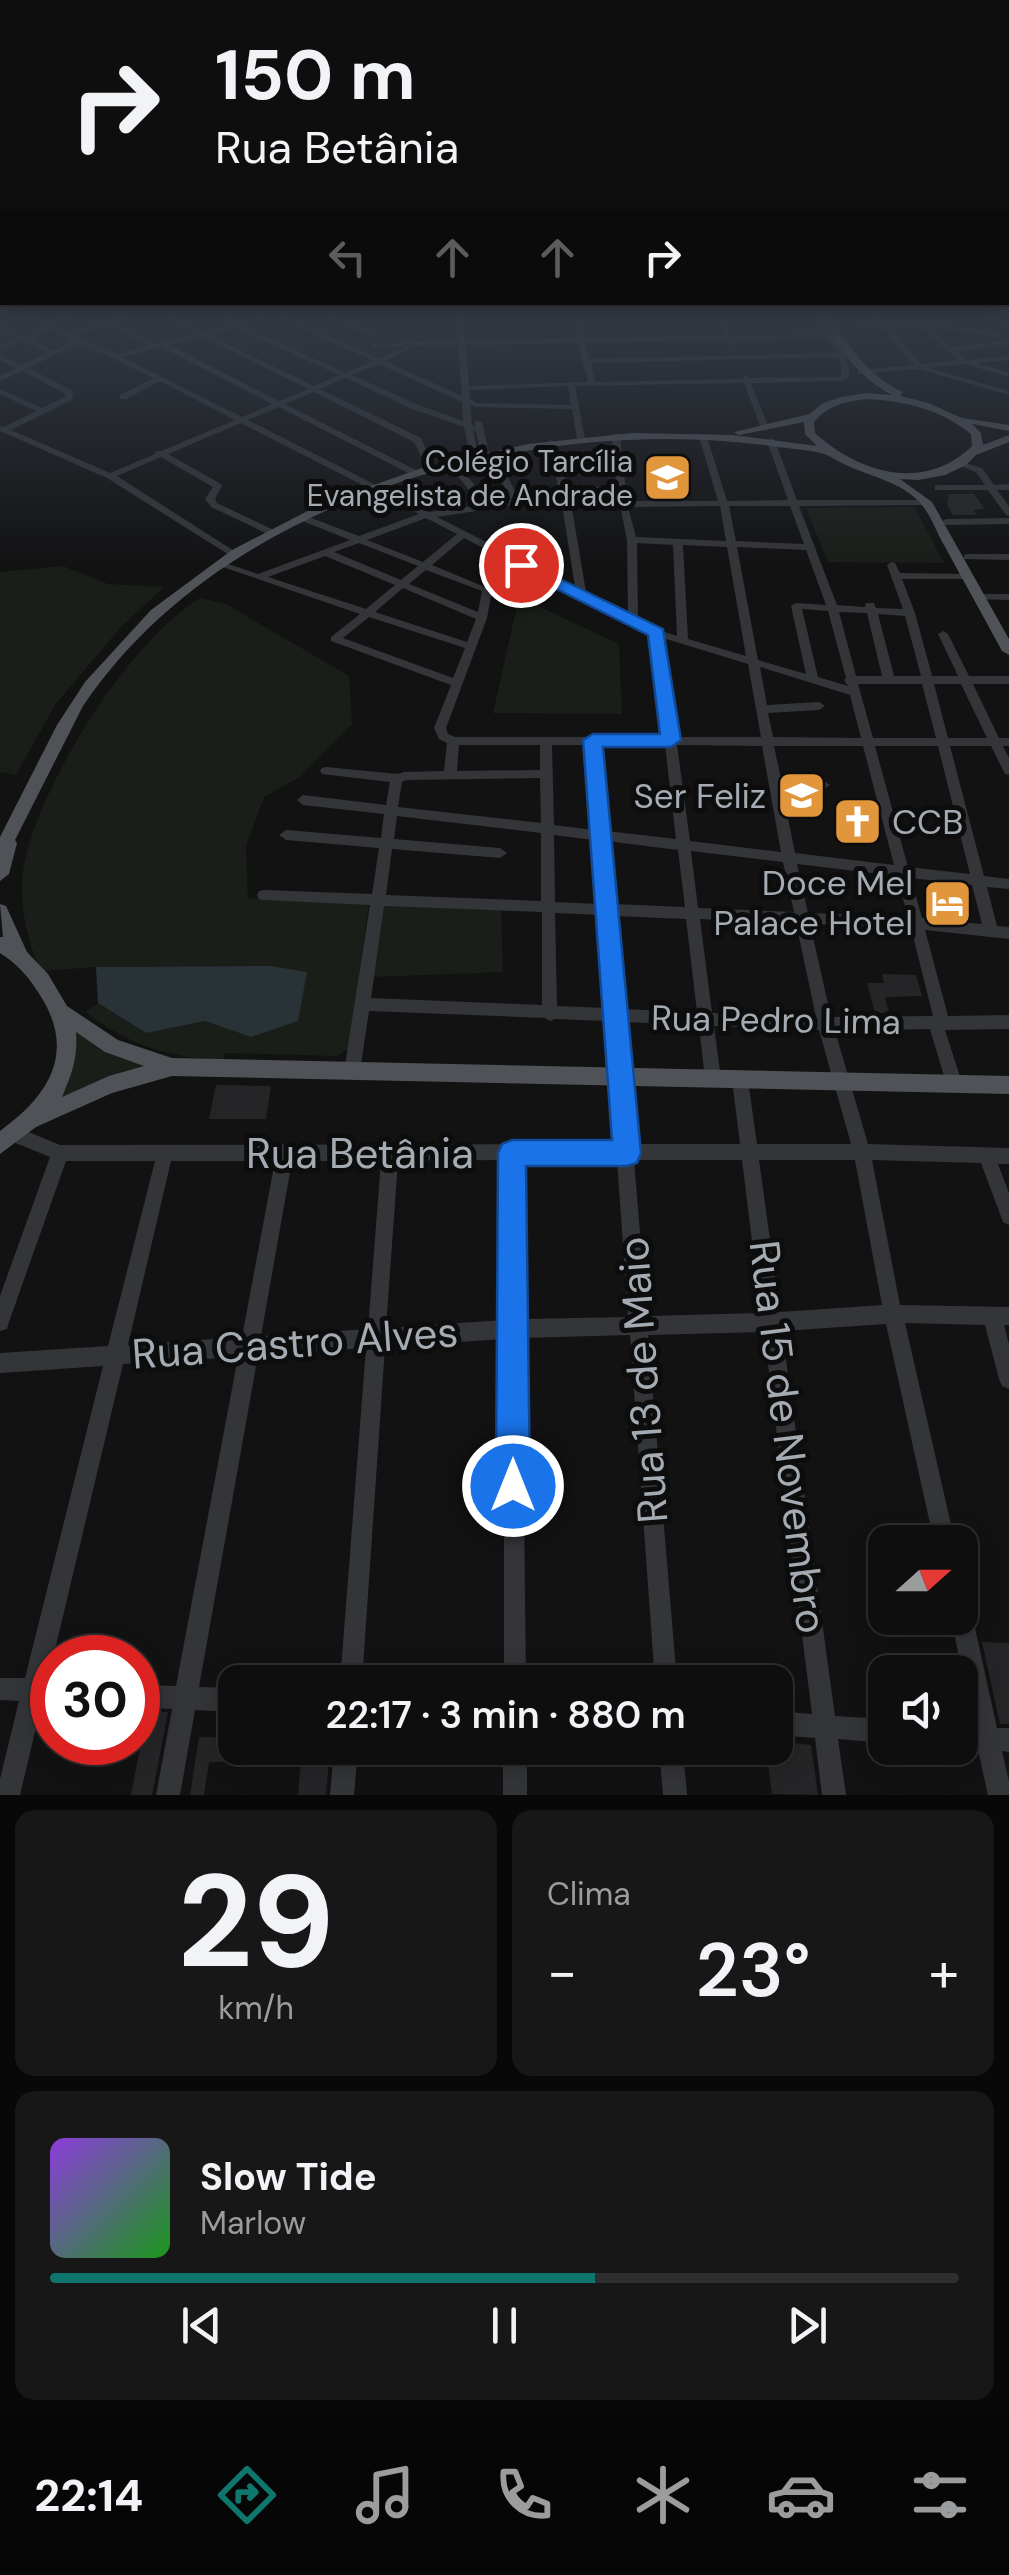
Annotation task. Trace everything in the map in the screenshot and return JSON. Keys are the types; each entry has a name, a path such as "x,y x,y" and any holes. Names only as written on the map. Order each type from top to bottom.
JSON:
{"main road":[{"path":"828,451 810,434 808,426 818,409 840,400"},
{"path":"906,400 955,417 1009,428"},
{"path":"703,437 812,417"},
{"path":"955,417 976,433 980,440 975,452"},
{"path":"0,852 90,685 130,639 222,565 273,533 372,488 484,456 616,436 771,441 828,451 876,471 926,502 968,576 1009,631"},
{"path":"1009,438 975,452 956,466 938,488 938,504 967,557 1009,651"},
{"path":"876,471 912,476 956,466"},
{"path":"0,874 14,828"},
{"path":"0,910 9,948 64,1014 112,1046 172,1067 1009,1085"},
{"path":"35,1120 65,1064 68,1043 64,1014"},
{"path":"7,1139 91,1092 172,1067"}],"street":[{"path":"18,400 42,412"},
{"path":"2,429 66,400"},
{"path":"202,400 423,516 657,632 755,664 852,686 889,680 1009,680"},
{"path":"272,400 414,473"},
{"path":"110,476 292,400"},
{"path":"336,400 418,440 431,469"},
{"path":"405,400 474,429"},
{"path":"465,400 574,407"},
{"path":"472,400 474,429 484,456 516,502"},
{"path":"573,400 581,439"},
{"path":"754,400 766,428"},
{"path":"2,429 110,476 236,556"},
{"path":"616,436 622,504 632,540 633,621"},
{"path":"703,437 724,504 789,858 825,1024 862,1152 893,1314 941,1525"},
{"path":"771,441 833,609 954,1083"},
{"path":"551,443 565,494 581,595"},
{"path":"159,453 218,486 210,499 214,505 273,533"},
{"path":"452,464 486,506"},
{"path":"956,466 979,470 1009,513"},
{"path":"261,576 423,516 622,486"},
{"path":"938,488 1009,487"},
{"path":"622,504 926,502"},
{"path":"303,518 485,588 488,594 482,618 440,728 443,736 453,740 1002,742"},
{"path":"946,522 1009,521"},
{"path":"458,684 337,642 336,637 462,535"},
{"path":"632,540 810,547"},
{"path":"678,542 683,641"},
{"path":"327,553 482,618"},
{"path":"967,557 1009,556"},
{"path":"222,565 472,646"},
{"path":"968,576 894,570 945,742 991,932"},
{"path":"984,597 1009,597"},
{"path":"813,680 794,608 870,608 910,614"},
{"path":"870,608 889,680"},
{"path":"657,632 713,1079"},
{"path":"943,634 1002,742 1009,771"},
{"path":"762,709 818,706"},
{"path":"450,776 453,740"},
{"path":"546,740 550,1014"},
{"name":"Rua 13 de Maio","path":"593,740 665,1665"},
{"path":"326,771 400,777 546,774"},
{"path":"352,1071 385,844 400,777"},
{"path":"775,783 824,785"},
{"path":"303,800 1009,884"},
{"path":"286,835 500,853"},
{"path":"264,895 916,923 1009,933"},
{"name":"Rua Pedro Lima","path":"362,1004 825,1024 1009,1022"},
{"name":"Rua 15 de Novembro","path":"740,1080 775,1322 834,1795"},
{"name":"Rua Betânia","path":"7,1139 60,1153 862,1152 1009,1156"},
{"path":"0,1322 60,1153"},
{"path":"55,1635 166,1153"},
{"path":"168,1795 285,1153"},
{"path":"351,1665 390,1153"},
{"path":"512,1153 514,1665"},
{"path":"987,1156 1009,1216"},
{"name":"Rua Castro Alves","path":"0,1363 512,1328 775,1322 893,1314 1001,1316"},
{"path":"1001,1316 1009,1379"},
{"path":"968,1635 999,1739 1002,1787"},
{"path":"0,1689 30,1690"},
{"path":"160,1697 218,1699"},
{"path":"793,1723 868,1729"},
{"path":"8,1795 30,1729"},
{"path":"342,1795 345,1765"},
{"path":"515,1765 515,1795"},
{"path":"673,1765 675,1795"}],"shaded area":[{"path":"914,507 944,563 828,562 806,508"},
{"path":"63,566 108,584 164,587 121,627 55,705 16,775 0,772 0,572"},
{"path":"519,597 619,644 622,714 493,713"},
{"path":"200,598 224,603 349,676 352,724 298,778 264,797 246,846 248,898 369,904 349,1048 337,1056 225,1053 223,1061 184,1056 134,1042 85,1012 98,1003 146,1033 205,1021 251,1037 270,966 42,971 31,947 24,918 23,873 50,791 118,679 145,646"},
{"path":"381,905 501,910 503,972 373,977"},
{"path":"270,966 307,972 298,1021 251,1037 205,1021 146,1033 98,1003 96,967"},
{"path":"73,1028 111,1054 150,1067 51,1105"}],"building":[{"path":"949,494 974,494 985,509 973,510 977,515 953,515 947,504"},
{"name":"CCB","path":"836,814 874,815 878,830 839,828"},
{"name":"Doce Mel Palace Hotel","path":"929,884 958,887 966,919 937,916"},
{"path":"882,974 916,975 922,996 885,997 889,1013 875,1013 867,983 884,983"},
{"path":"216,1085 271,1086 266,1119 209,1119"},
{"path":"982,1642 1009,1643 1009,1724 1000,1724"},
{"path":"160,1712 168,1712 160,1754"},
{"path":"199,1737 218,1738 218,1762 209,1762 204,1795 190,1795"},
{"path":"793,1743 811,1745 818,1795 772,1794 768,1765 793,1765"},
{"path":"137,1765 158,1765 152,1795 131,1795"},
{"path":"301,1765 329,1765 326,1795 298,1795"}],"place":[{"name":"Colégio Tarcília Evangelista de Andrade","path":"668,478"},
{"name":"Ser Feliz","path":"801,796"},
{"name":"CCB","path":"857,822"},
{"name":"Doce Mel Palace Hotel","path":"948,903"}],"route":[{"path":"513,1486 512,1153 627,1153 593,740 671,740 657,632 521,565"}]}
